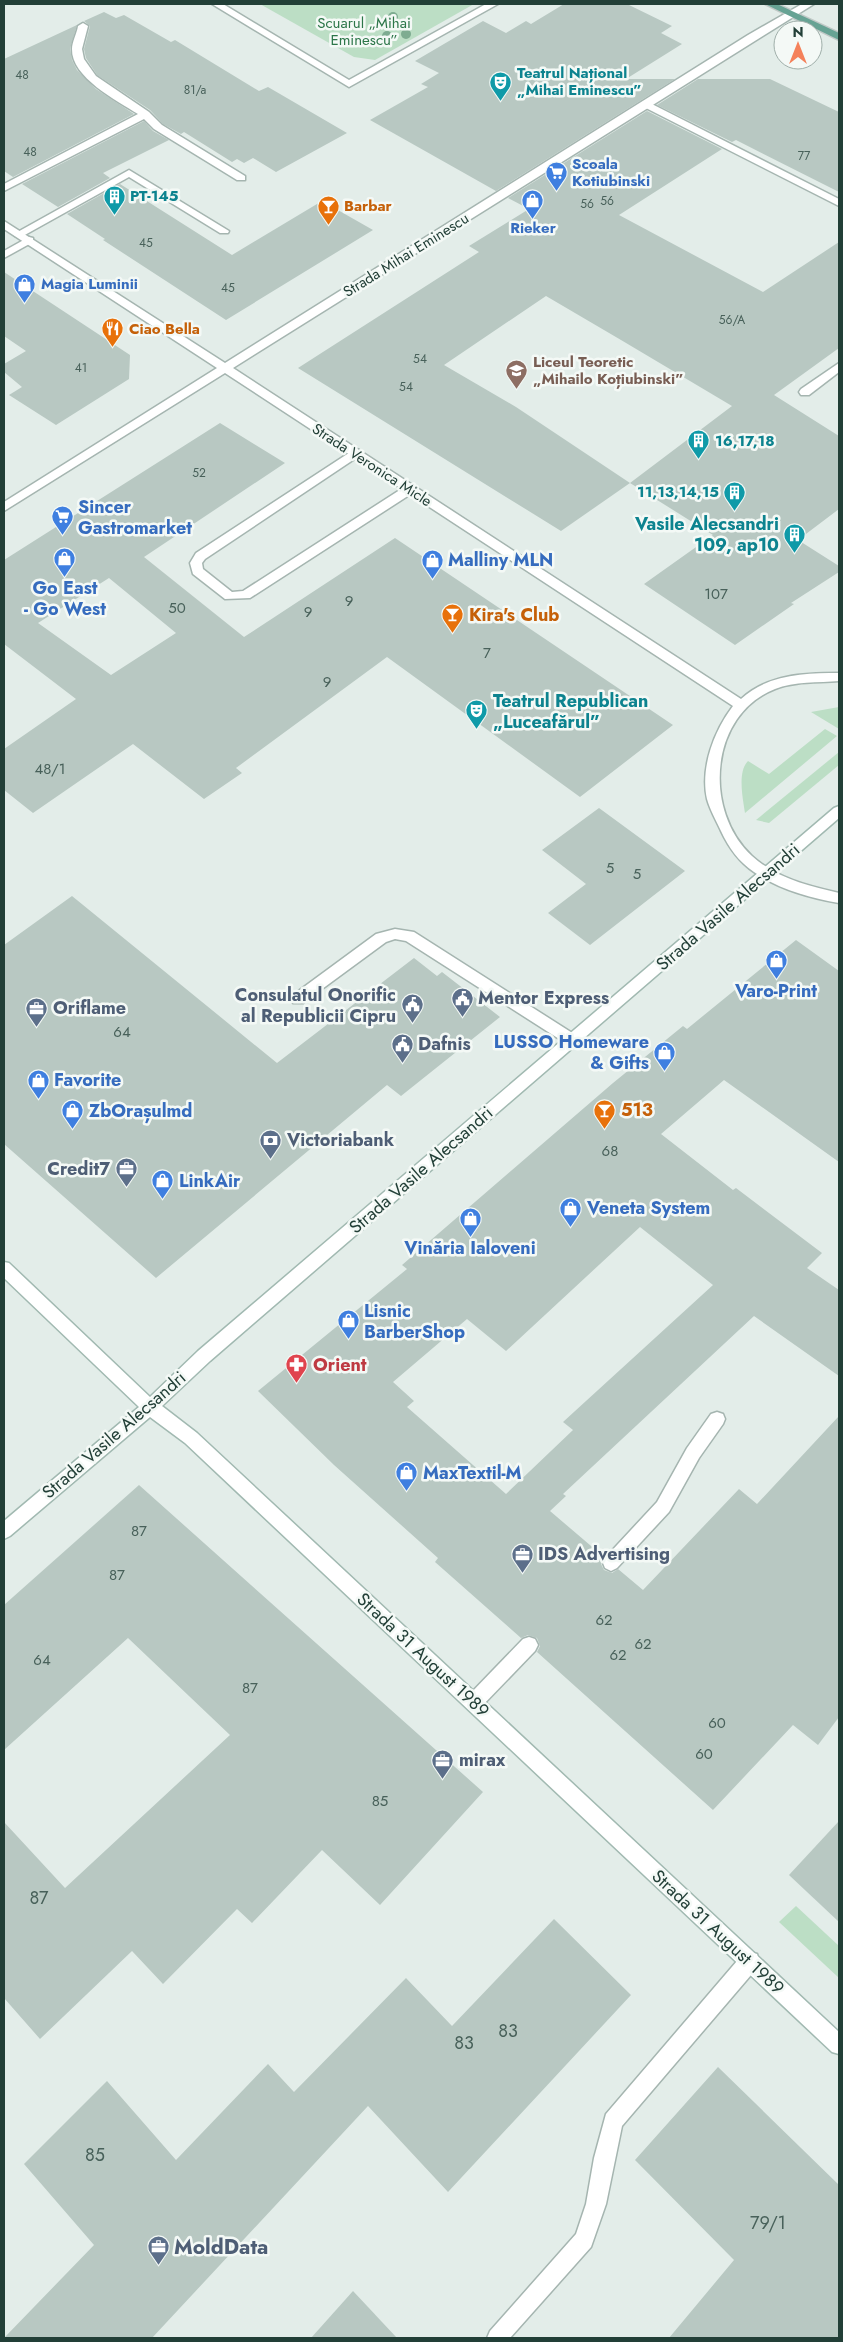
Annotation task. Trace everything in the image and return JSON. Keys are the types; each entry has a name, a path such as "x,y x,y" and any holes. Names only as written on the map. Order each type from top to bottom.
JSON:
{"main road":[{"path":"770,4 839,37"}],"street":[{"path":"217,4 349,84 493,4"},
{"name":"Strada Mihai Eminescu","path":"4,507 646,104 809,4"},
{"path":"83,26 77,50 80,61 87,73 145,114 158,127 241,178"},
{"path":"646,104 839,203"},
{"path":"4,188 145,114"},
{"path":"4,255 24,237 129,173 224,231"},
{"name":"Strada Veronica Micle","path":"4,224 741,705"},
{"path":"805,392 839,367"},
{"path":"355,454 200,556 196,563 197,571 229,596 246,595 410,489"},
{"path":"839,677 813,678 771,685 741,705 726,725 717,750 712,781 717,812 737,850 766,874 804,891 839,898"},
{"name":"Strada Vasile Alecsandri","path":"4,1531 150,1407 204,1356 839,811"},
{"path":"298,999 382,938 395,934 409,936 572,1040"},
{"name":"Strada 31 August 1989","path":"4,1268 150,1407 191,1438 839,2044"},
{"path":"611,1563 663,1507 693,1453 717,1420"},
{"path":"474,1702 529,1645"},
{"path":"496,2338 584,2240 596,2204 613,2121 750,1961"}],"green space":[{"name":"Scuarul „Mihai Eminescu”","path":"260,4 474,4 375,60 354,57"},
{"path":"839,707 839,729 811,712"},
{"path":"825,729 837,736 745,813 742,779 748,761 769,774"},
{"path":"839,752 839,765 769,823 756,820"},
{"path":"796,1906 839,1946 839,1978 779,1922"}],"building":[{"name":"Teatrul Național „Mihai Eminescu”","path":"564,4 627,4 672,26 661,33 682,44 626,79 675,79 496,191 370,120 428,87 421,84 439,73 415,61 483,21 506,33 526,21 531,24"},
{"path":"104,12 116,18 124,15 171,42 175,40 259,91 268,87 347,133 276,172 253,158 244,163 237,159 232,162 184,132 181,134 163,124 150,110 97,75 86,58 84,49 90,26 84,21"},
{"path":"77,25 70,49 72,60 77,70 96,89 134,114 13,177 4,171 4,59"},
{"path":"698,79 770,79 839,112 839,192 736,140 732,142 657,105"},
{"path":"647,111 722,149 619,215 763,292 839,242 839,348 774,395 839,436 839,509 798,540 839,566 839,572 791,603 794,604 735,645 644,584 713,535 630,483 561,531 298,368 479,252 469,246 529,209 508,198","holes":["546,296 732,406 630,483 516,407 444,365"]},
{"path":"144,121 153,131 169,140 103,173 110,178 58,207 22,184"},
{"path":"120,184 232,255 322,201 373,230 226,320 103,240 105,239 67,214"},
{"path":"4,272 130,355 129,379 56,425 9,395 22,387 4,372 4,364 26,351 4,336"},
{"path":"220,423 285,463 144,557 244,637 395,538 673,725 580,797 387,657 236,768 242,773 204,799 133,744 33,813 4,790 4,749 76,699 4,644 4,560","holes":["109,578 176,633 111,675 38,623"]},
{"path":"599,808 685,871 590,945 548,913 586,884 542,850"},
{"path":"72,896 277,1063 414,958 437,976 442,972 500,1017 401,1096 387,1085 156,1278 4,1144 4,945"},
{"path":"796,940 839,971 839,1162 724,1080 661,1134 733,1190 736,1188 822,1253 807,1268 839,1290 839,1376 754,1316 563,1494 566,1496 550,1511 604,1557 601,1564 604,1570 612,1573 618,1569 643,1590 739,1489 757,1504 839,1416 839,1717 818,1745 793,1725 713,1810 537,1652 540,1646 537,1638 528,1635 521,1638 435,1562 438,1558 334,1465 258,1391 407,1269 402,1265 613,1083 683,1026 687,1029","holes":["640,1227 713,1285 563,1422 573,1430 506,1494 407,1407 414,1401 393,1382 467,1319 506,1351"]},
{"path":"139,1485 483,1792 380,1905 322,1850 252,1923 237,1909 163,1984 132,1951 40,2039 4,1998 4,1822 65,1888 230,1735 128,1638 4,1750 4,1605"},
{"path":"839,1821 839,1922 789,1875"},
{"path":"554,1919 631,1995 448,2192 368,2106 152,2338 4,2338 94,2245 24,2164 107,2081 176,2160 268,2064 294,2092 406,1978 452,2026"},
{"path":"718,2067 839,2185 839,2338 669,2338 734,2260 635,2160"},
{"path":"353,2291 397,2338 311,2338"}],"place":[{"name":"Teatrul Național „Mihai Eminescu”","path":"501,101"},
{"name":"Scoala Kotiubinski","path":"556,192"},
{"name":"PT-145","path":"114,215"},
{"name":"Rieker","path":"533,219"},
{"name":"Barbar","path":"328,225"},
{"name":"Magia Luminii","path":"25,303"},
{"name":"Ciao Bella","path":"113,348"},
{"name":"Liceul Teoretic „Mihailo Koțiubinski”","path":"517,390"},
{"name":"16,17,18","path":"699,460"},
{"name":"11,13,14,15","path":"735,511"},
{"name":"Sincer Gastromarket","path":"62,536"},
{"name":"Vasile Alecsandri 109, ap10","path":"795,553"},
{"name":"Go East - Go West","path":"65,577"},
{"name":"Malliny MLN","path":"432,579"},
{"name":"Kira's Club","path":"453,634"},
{"name":"Teatrul Republican „Luceafărul”","path":"477,730"},
{"name":"Varo-Print","path":"776,980"},
{"name":"Mentor Express","path":"462,1017"},
{"name":"Consulatul Onorific al Republicii Cipru","path":"412,1024"},
{"name":"Oriflame","path":"37,1027"},
{"name":"Dafnis","path":"402,1063"},
{"name":"LUSSO Homeware & Gifts","path":"665,1071"},
{"name":"Favorite","path":"38,1099"},
{"name":"513","path":"605,1129"},
{"name":"ZbOrașulmd","path":"73,1130"},
{"name":"Victoriabank","path":"271,1159"},
{"name":"Credit7","path":"126,1188"},
{"name":"LinkAir","path":"163,1200"},
{"name":"Veneta System","path":"571,1227"},
{"name":"Vinăria Ialoveni","path":"470,1237"},
{"name":"Lisnic BarberShop","path":"348,1340"},
{"name":"Orient","path":"297,1384"},
{"name":"MaxTextil-M","path":"407,1492"},
{"name":"IDS Advertising","path":"522,1573"},
{"name":"mirax","path":"443,1779"},
{"name":"MoldData","path":"158,2266"}]}
